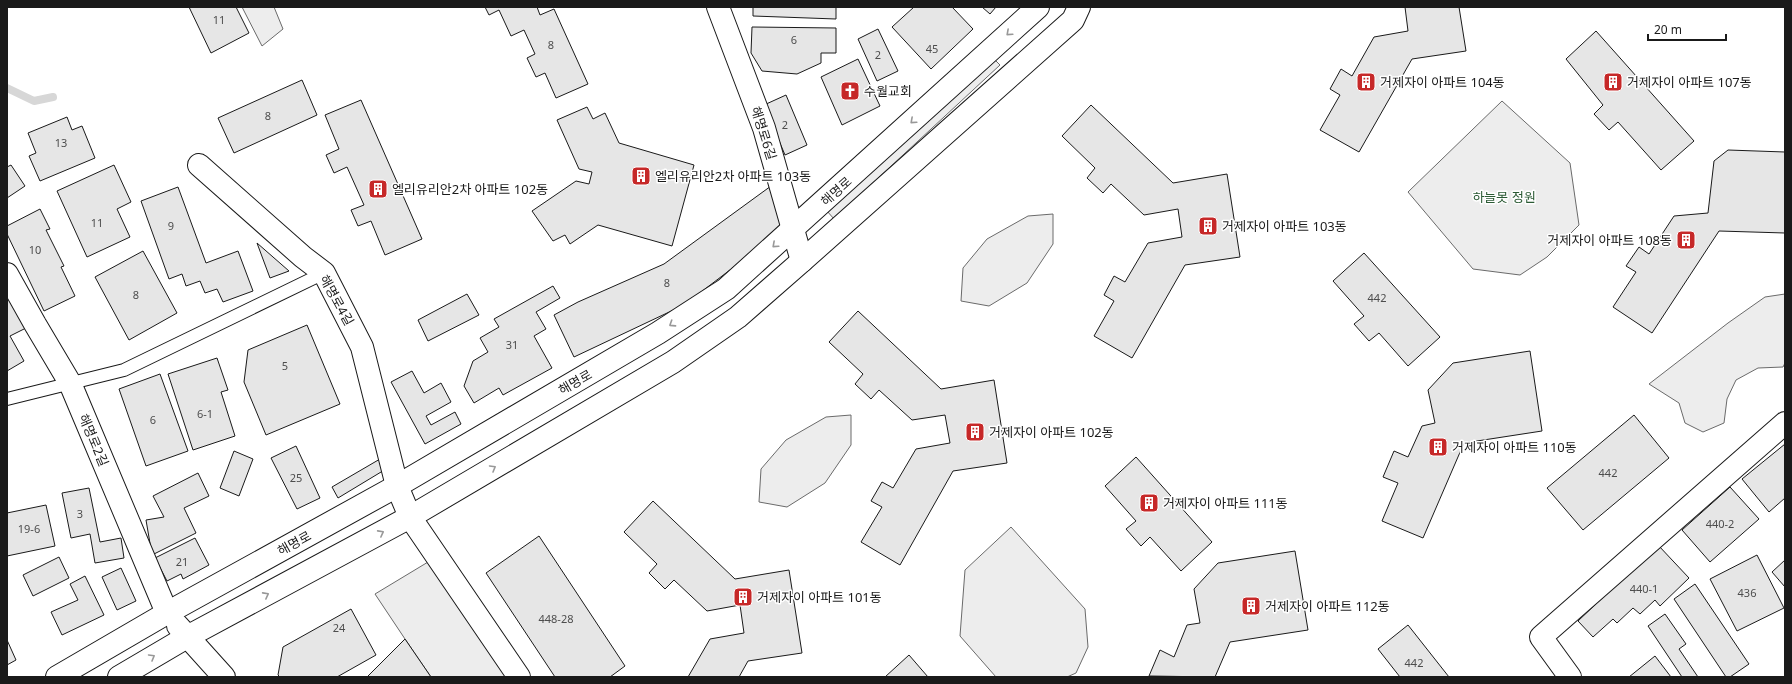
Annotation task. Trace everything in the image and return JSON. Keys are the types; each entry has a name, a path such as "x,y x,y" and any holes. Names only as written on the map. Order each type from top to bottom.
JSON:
{"street":[{"name":"해명로6길","path":"718,7 764,128 802,261"},
{"name":"해명로","path":"57,677 167,613 397,486 658,333 726,289 1038,7"},
{"path":"119,677 187,637 410,517 673,362 738,317 1073,20 1079,7"},
{"name":"해명로4길","path":"199,165 303,257 324,273 362,347 397,486 410,517 519,677"},
{"name":"해명로2길","path":"7,274 34,324 70,383 167,613 224,677"},
{"path":"1570,677 1541,637 1785,422"}],"lane":[{"path":"7,398 124,370 324,273"}],"shaded area":[{"path":"242,7 274,7 283,29 262,46"},
{"path":"993,58 1000,65 834,219 827,211"},
{"name":"하늘못 정원","path":"1502,101 1570,163 1579,225 1547,257 1520,275 1473,269 1408,192"},
{"path":"1053,214 1053,244 1027,283 989,306 961,301 963,268 987,239 1028,216"},
{"path":"1785,294 1785,363 1783,367 1758,368 1736,380 1727,399 1724,423 1703,432 1685,423 1679,403 1649,384 1728,323 1765,297"},
{"path":"851,415 851,445 825,483 787,507 759,502 761,469 786,440 826,417"},
{"path":"1011,527 1085,609 1088,647 1076,673 1067,677 996,677 960,636 965,570"},
{"path":"438,556 519,677 431,677 405,639 375,594"}],"building":[{"path":"189,7 236,7 249,33 211,53"},
{"path":"485,7 537,7 540,15 554,9 588,84 556,98 545,73 536,77 527,58 535,54 524,30 511,36 499,10 489,15"},
{"path":"753,7 836,7 836,19 753,16"},
{"path":"914,7 952,7 973,29 931,69 892,27"},
{"path":"982,7 996,7 990,14"},
{"name":"거제자이 아파트 104동","path":"1405,7 1459,7 1466,51 1412,59 1359,152 1320,130 1340,95 1330,89 1341,69 1352,76 1374,37 1408,31"},
{"path":"752,27 836,28 836,53 821,53 821,63 797,74 762,71 751,53"},
{"path":"878,29 898,71 877,81 858,39"},
{"name":"거제자이 아파트 107동","path":"1596,31 1694,141 1661,170 1618,122 1609,130 1594,114 1603,105 1566,59"},
{"name":"수월교회","path":"858,59 880,106 842,125 821,77"},
{"path":"302,80 317,115 234,153 218,118"},
{"path":"786,95 807,145 785,155 764,105"},
{"name":"엘리유리안2차 아파트 102동","path":"361,100 422,239 385,255 371,221 358,226 351,210 364,205 347,167 334,173 326,155 339,149 325,115"},
{"name":"거제자이 아파트 103동","path":"1091,105 1173,183 1227,174 1240,257 1185,265 1132,358 1094,336 1114,301 1104,295 1114,276 1125,282 1148,243 1182,237 1178,209 1144,215 1111,184 1103,193 1087,178 1095,168 1062,136"},
{"name":"엘리유리안2차 아파트 103동","path":"587,107 593,119 605,113 619,143 694,165 672,246 598,225 570,244 565,235 553,241 532,211 576,181 589,184 592,172 579,169 557,120"},
{"path":"67,117 72,130 82,126 95,158 40,181 29,156 36,153 28,133"},
{"name":"거제자이 아파트 108동","path":"1728,150 1785,152 1785,233 1719,231 1652,333 1613,307 1636,272 1626,266 1639,247 1649,254 1674,216 1708,213 1714,161"},
{"path":"11,165 25,186 7,198 7,167"},
{"path":"114,165 131,202 117,209 130,237 87,257 57,191"},
{"path":"771,186 789,225 684,305 574,357 554,315 578,302 664,264"},
{"path":"178,187 206,263 238,251 253,291 223,302 217,289 205,293 200,281 186,286 182,274 169,279 141,201"},
{"path":"40,209 50,229 46,230 64,266 61,267 75,296 44,311 7,234 7,226"},
{"path":"257,243 289,271 270,278"},
{"path":"143,251 177,313 129,340 95,277"},
{"path":"1364,253 1440,337 1408,366 1379,333 1369,341 1354,324 1364,316 1333,281"},
{"path":"553,286 560,298 536,312 546,329 534,336 552,368 503,395 499,388 474,403 464,386 473,361 488,352 480,338 499,327 494,319"},
{"path":"7,294 26,328 10,336 24,361 7,371"},
{"path":"467,294 479,315 428,341 418,320"},
{"name":"거제자이 아파트 102동","path":"858,311 941,389 994,380 1007,463 953,471 900,565 861,542 882,507 871,501 882,482 893,488 916,449 950,443 945,415 912,420 879,390 871,399 855,384 863,374 829,342"},
{"path":"307,325 340,404 266,435 244,382 248,350"},
{"name":"거제자이 아파트 110동","path":"1530,351 1542,431 1464,443 1423,538 1382,521 1398,483 1383,477 1394,451 1408,457 1422,426 1435,423 1428,390 1453,363"},
{"path":"217,358 228,390 221,392 235,436 193,450 168,374"},
{"path":"412,371 424,393 441,383 451,402 426,416 431,425 455,412 461,424 425,444 391,382"},
{"path":"160,374 188,451 146,466 119,389"},
{"path":"1634,415 1669,458 1583,530 1547,488"},
{"path":"1785,444 1785,498 1769,512 1742,479"},
{"path":"296,446 320,498 297,509 271,458"},
{"path":"234,451 253,459 239,496 220,488"},
{"name":"거제자이 아파트 111동","path":"1136,457 1212,542 1181,571 1150,537 1141,546 1126,529 1136,521 1105,486"},
{"path":"380,459 386,469 338,498 332,487"},
{"path":"198,473 209,496 184,508 196,533 152,555 146,520 164,517 153,496"},
{"path":"1730,487 1759,519 1710,562 1682,530"},
{"path":"89,488 100,542 121,538 124,558 95,563 90,534 71,538 62,493"},
{"name":"거제자이 아파트 101동","path":"653,501 735,579 789,570 802,653 748,661 739,677 688,677 710,639 744,633 740,605 707,611 674,580 665,589 649,573 657,564 624,532"},
{"path":"46,505 55,546 7,556 7,513"},
{"path":"539,536 625,666 610,677 555,677 486,573"},
{"path":"195,538 209,565 183,579 181,574 167,581 155,558"},
{"path":"1658,545 1689,578 1660,606 1655,600 1640,614 1633,608 1617,623 1613,619 1593,637 1578,621"},
{"name":"거제자이 아파트 112동","path":"1295,551 1308,630 1230,642 1215,677 1149,676 1160,650 1174,657 1187,625 1200,623 1194,589 1218,563"},
{"path":"1757,555 1784,608 1737,631 1710,579"},
{"path":"59,557 69,578 33,596 23,575"},
{"path":"1785,560 1785,587 1772,572"},
{"path":"121,568 136,601 117,610 102,577"},
{"path":"85,576 104,615 62,635 51,612 78,600 70,584"},
{"path":"1695,584 1749,664 1730,677 1726,677 1674,599"},
{"path":"351,609 376,655 337,677 280,677 278,675 283,647"},
{"path":"1665,614 1686,644 1679,649 1698,677 1682,677 1648,626"},
{"path":"1408,625 1449,677 1400,677 1378,649"},
{"path":"405,639 431,677 367,677"},
{"path":"7,640 16,660 7,665"},
{"path":"909,655 928,677 885,677"},
{"path":"1655,656 1671,677 1629,677"}],"waterway":[{"path":"7,88 34,101 53,97"}],"place":[{"name":"거제자이 아파트 104동","path":"1366,82"},
{"name":"거제자이 아파트 107동","path":"1613,82"},
{"name":"수월교회","path":"850,91"},
{"name":"엘리유리안2차 아파트 103동","path":"641,176"},
{"name":"엘리유리안2차 아파트 102동","path":"378,189"},
{"name":"거제자이 아파트 103동","path":"1208,226"},
{"name":"거제자이 아파트 108동","path":"1686,240"},
{"name":"거제자이 아파트 102동","path":"975,432"},
{"name":"거제자이 아파트 110동","path":"1438,447"},
{"name":"거제자이 아파트 111동","path":"1149,503"},
{"name":"거제자이 아파트 101동","path":"743,597"},
{"name":"거제자이 아파트 112동","path":"1251,606"}]}
